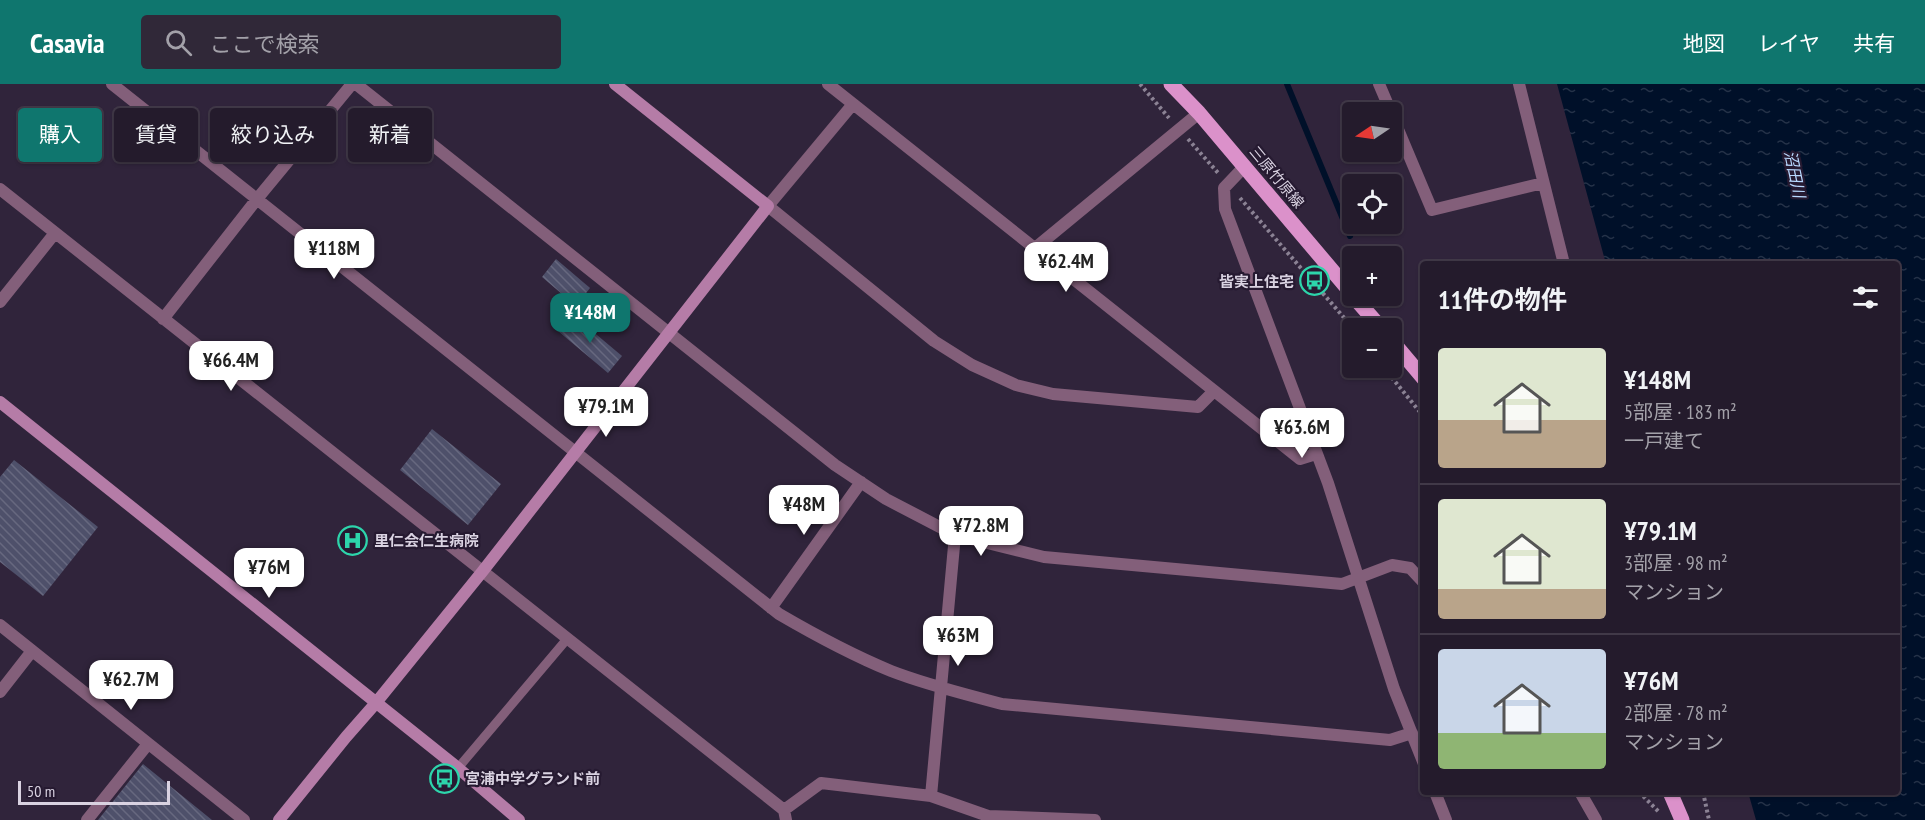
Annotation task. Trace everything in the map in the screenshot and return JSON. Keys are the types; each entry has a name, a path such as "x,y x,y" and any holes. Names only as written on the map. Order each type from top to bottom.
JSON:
{"main road":[{"name":"三原竹原線","path":"1172,84 1342,282"},
{"name":"三原竹原線","path":"1362,306 1373,318"},
{"path":"1402,353 1420,374"},
{"path":"1671,795 1682,820"}],"street":[{"path":"112,84 771,608 834,645 891,671 941,688 1002,704 1390,740 1412,733"},
{"path":"163,319 257,200 354,84 835,465 886,499 954,535 1044,556 1342,584 1392,565 1410,568 1420,579"},
{"path":"615,84 934,341 972,365 1016,385 1053,394 1198,407 1214,391"},
{"path":"828,84 1300,459 1316,454"},
{"path":"1379,84 1386,102"},
{"path":"1519,84 1563,261"},
{"path":"279,820 482,572 768,206 853,104"},
{"path":"1034,249 1199,113"},
{"path":"1402,140 1432,210 1543,183"},
{"path":"1244,167 1224,188 1225,209 1316,454 1360,578 1395,689 1420,754"},
{"path":"0,189 785,815 821,783 932,796 988,816 1095,820"},
{"path":"0,302 55,233"},
{"path":"0,402 375,704 458,768 519,820"},
{"path":"771,608 861,482"},
{"path":"932,796 954,535"},
{"path":"0,625 244,820"},
{"path":"0,692 32,651"},
{"path":"87,820 148,744"},
{"path":"1436,795 1446,820"},
{"path":"1582,795 1596,820"}],"lane":[{"path":"458,768 567,639"}],"path":[{"path":"1140,84 1344,318"},
{"path":"1392,378 1420,412"},
{"path":"1642,795 1660,813 1663,820"},
{"path":"1704,795 1709,820"}],"water":[{"name":"沼田川","path":"1557,84 1925,84 1925,820 1756,820 1749,795 1900,795 1900,261 1605,261"}],"building":[{"path":"556,259 590,288 576,306 542,277"},
{"path":"572,314 622,356 608,373 558,331"},
{"path":"432,429 501,484 468,525 400,470"},
{"path":"14,460 98,527 43,596 0,562 0,477"},
{"path":"143,764 212,820 98,820"}],"waterway":[{"path":"1287,84 1350,236"}],"place":[{"name":"皆実上住宅","path":"1315,281"},
{"name":"里仁会仁生病院","path":"353,540"},
{"name":"宮浦中学グランド前","path":"444,778"}]}
